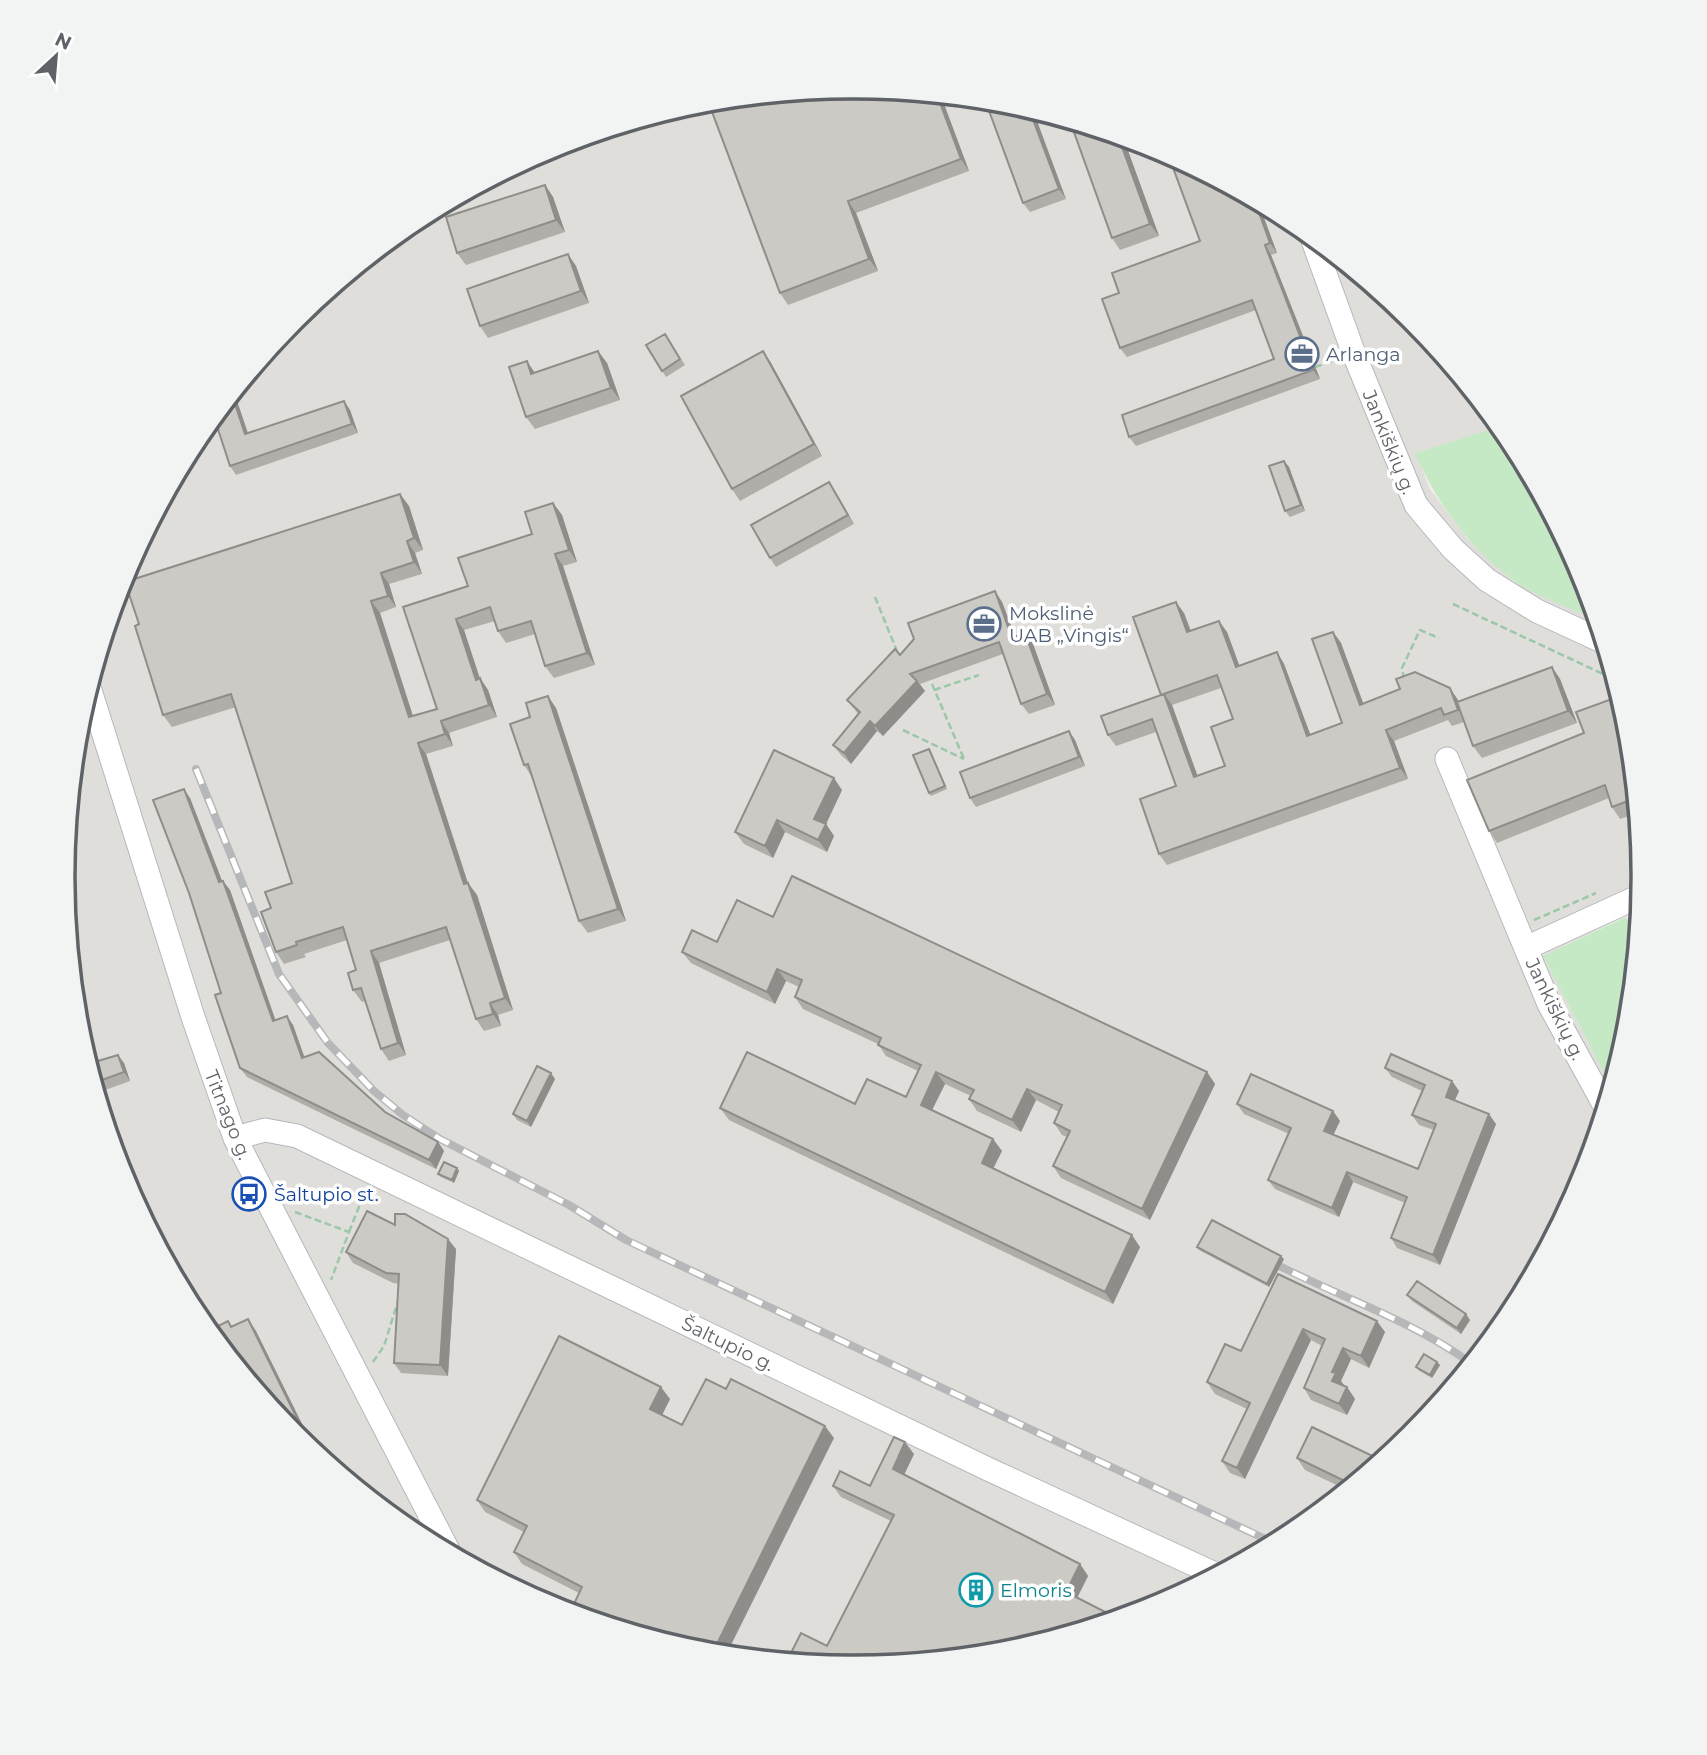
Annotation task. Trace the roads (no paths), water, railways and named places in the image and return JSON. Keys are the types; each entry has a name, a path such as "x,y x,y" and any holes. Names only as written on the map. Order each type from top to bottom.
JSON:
{"street":[{"name":"Jankiškių g.","path":"1318,253 1354,354 1416,506 1453,549 1487,580 1537,611 1593,637"},
{"name":"Titnago g.","path":"95,706 205,1056 235,1138 441,1537"},
{"name":"Jankiškių g.","path":"1447,760 1549,1004 1600,1096"},
{"name":"Jankiškių g.","path":"1521,938 1631,899"},
{"name":"Šaltupio g.","path":"235,1138 265,1130 297,1136 990,1470 1207,1570"}],"railway":[{"path":"196,769 279,974 328,1043 374,1091 403,1115 440,1139 569,1205 626,1240 1264,1538"},
{"path":"1264,1258 1423,1333 1465,1359"}],"place":[{"name":"Arlanga","path":"1302,354"},
{"name":"Mokslinė UAB „Vingis“","path":"984,624"},
{"name":"Šaltupio st.","path":"249,1194"},
{"name":"Elmoris","path":"976,1590"}]}
